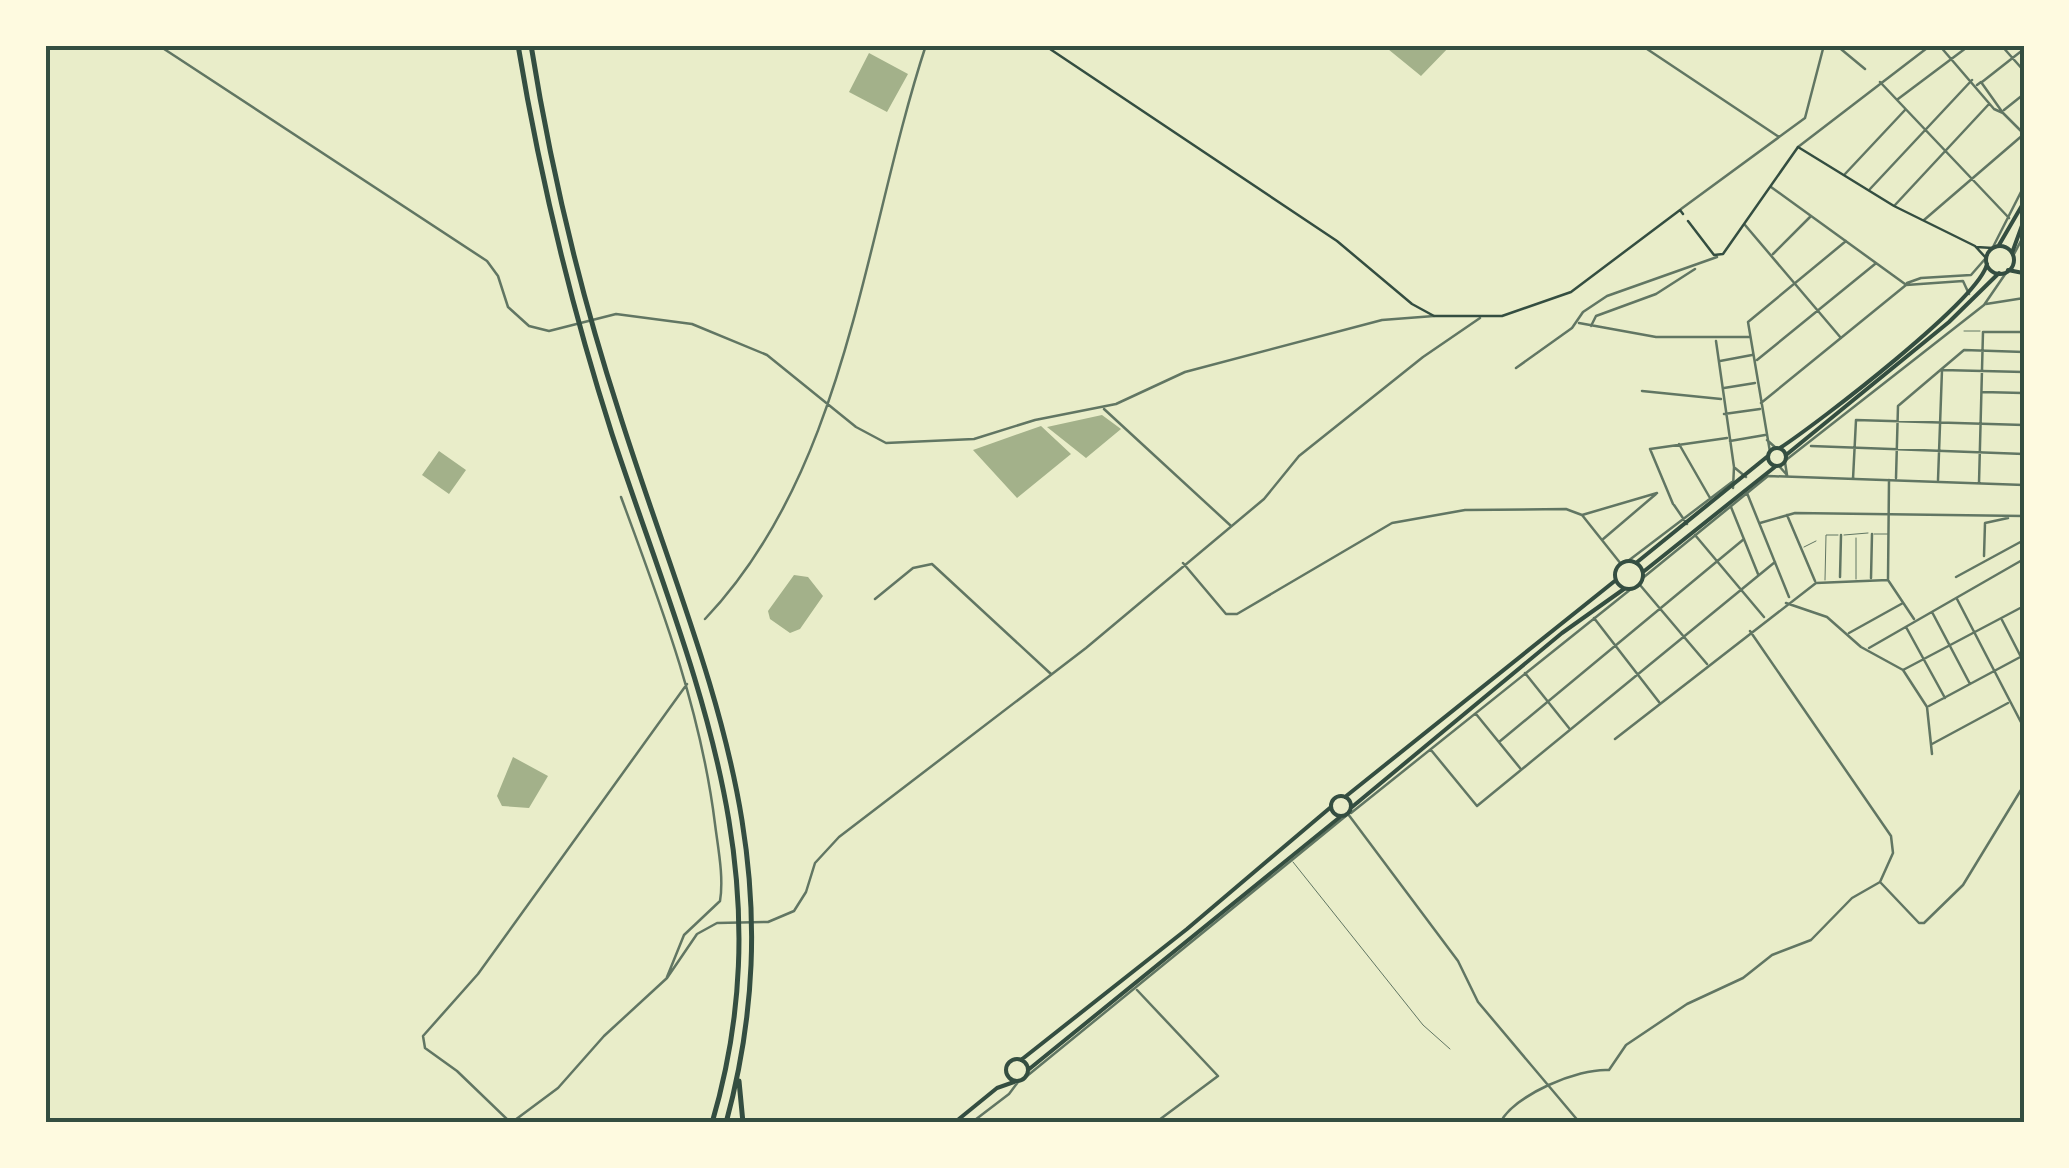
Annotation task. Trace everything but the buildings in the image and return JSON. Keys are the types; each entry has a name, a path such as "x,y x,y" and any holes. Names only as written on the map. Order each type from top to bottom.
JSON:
{"highway":[{"path":"518,45 540,172 569,290 717,746 733,832 739,918 734,1010 712,1123"},
{"path":"531,45 558,189 597,342 728,737 743,811 752,929 746,1021 726,1123"},
{"path":"739,1070 743,1123"}],"main road":[{"path":"1044,45 1337,241 1412,304 1434,316 1480,318 1512,314 1575,290 1681,212"},
{"path":"1688,221 1716,257 1730,247 1798,148 1894,206 1974,246 2000,273"},
{"path":"954,1123 997,1088 1010,1061 1021,1060 1145,964 1331,807 1336,798 1345,796 1616,580 1624,563 1636,563 1746,478 1769,454 1970,294 1986,260 2006,238 2024,202"},
{"path":"2008,270 2024,220"},
{"path":"1974,246 1995,247 2013,257 2024,273"},
{"path":"1616,580 1631,590 1640,585 1644,574 1949,322 2000,273 2024,273"},
{"path":"1778,448 1782,461"},
{"path":"1769,454 1782,461"},
{"path":"1636,563 1644,574"},
{"path":"997,1088 1016,1082 1533,656 1624,588"},
{"path":"1345,796 1347,813"},
{"path":"1331,807 1347,813"},
{"path":"1021,1060 1028,1072"},
{"path":"1006,1074 1016,1082"}],"street":[{"path":"158,45 487,262 498,276 508,306 521,322 539,330 609,314 692,324 767,355 878,441 898,444 974,438 1035,420 1102,408 1202,368 1382,320 1434,316"},
{"path":"704,619 772,524 810,454 830,402 876,235 891,158 926,45"},
{"path":"1641,45 1780,138"},
{"path":"1681,212 1809,113 1824,45"},
{"path":"1836,45 1865,69"},
{"path":"1798,148 1931,45"},
{"path":"1923,221 2024,134 1939,45"},
{"path":"1897,100 1970,45"},
{"path":"2002,45 2024,70"},
{"path":"1979,84 2024,49"},
{"path":"1868,191 1972,80"},
{"path":"1880,82 2009,218"},
{"path":"1979,84 1989,104 2003,112"},
{"path":"2003,112 2024,94"},
{"path":"1894,206 1989,104"},
{"path":"1844,176 1906,109"},
{"path":"1995,247 2024,186"},
{"path":"1770,187 1906,284 1963,281 1970,294"},
{"path":"1773,254 1799,233 1811,216"},
{"path":"1745,225 1842,338"},
{"path":"2013,257 2024,234"},
{"path":"1769,454 1748,322 1846,241"},
{"path":"1591,327 1596,316 1664,290 1716,257"},
{"path":"1724,414 1761,406 1906,284 1920,278 1971,275 1986,260"},
{"path":"1754,362 1876,263"},
{"path":"1516,368 1578,322 1583,312 1603,298 1660,274 1696,268"},
{"path":"1788,476 1782,461 1807,446 1984,305 2008,270"},
{"path":"1603,298 1609,311"},
{"path":"1984,305 2024,298"},
{"path":"687,684 633,754 568,855 511,923 478,974 423,1036 425,1048 474,1086 511,1123 558,1088 604,1036 667,978 690,942 706,928 718,923 768,922 794,911 806,892 815,863 839,837 1052,675 1264,499 1300,456 1422,357 1480,318"},
{"path":"1578,322 1643,336 1750,337"},
{"path":"1964,331 2024,332"},
{"path":"1980,483 1983,332"},
{"path":"1183,563 1226,614 1237,614 1392,523 1465,510 1575,510 1624,563 1733,485 1734,467 1716,339"},
{"path":"1896,480 1898,406 1964,350 2024,352"},
{"path":"1719,361 1753,355"},
{"path":"1807,446 2023,454 2024,374 1942,370"},
{"path":"1938,482 1942,370"},
{"path":"1722,389 1758,382"},
{"path":"1642,391 1722,399"},
{"path":"1982,392 2024,393"},
{"path":"1102,408 1231,526"},
{"path":"1853,479 1856,420 2023,425"},
{"path":"1686,522 1672,504 1650,455 1655,446 1766,437 1778,448"},
{"path":"1678,443 1711,498"},
{"path":"1734,467 1746,478"},
{"path":"1765,618 1694,533 1768,476 2024,484"},
{"path":"1889,480 1888,580 1915,620"},
{"path":"1747,492 1788,600 1827,617 1868,650 1903,670 1927,707 1932,754"},
{"path":"1582,514 1657,494 1672,504"},
{"path":"1602,540 1657,494"},
{"path":"621,497 687,684 709,773 722,894 684,935 667,978"},
{"path":"1730,506 1759,574"},
{"path":"1760,523 1786,513 2024,516"},
{"path":"1786,513 1816,583"},
{"path":"1984,559 1985,523 2014,516"},
{"path":"1856,534 1856,579"},
{"path":"1872,534 1872,580"},
{"path":"1825,580 1826,535 1888,534"},
{"path":"1840,579 1842,535"},
{"path":"1498,742 1744,540"},
{"path":"1956,576 2024,540"},
{"path":"1801,548 1816,541"},
{"path":"1868,650 2024,559"},
{"path":"1431,750 1477,806 1775,562"},
{"path":"875,600 913,568 932,564 1052,675"},
{"path":"1615,740 1788,600 1816,583 1888,580"},
{"path":"1640,585 1708,665"},
{"path":"1028,1072 1293,862 1347,813 1631,590"},
{"path":"1957,598 2024,728"},
{"path":"1847,634 1905,602"},
{"path":"1903,670 2024,606"},
{"path":"1931,611 1970,684"},
{"path":"1594,618 1660,703"},
{"path":"1927,707 2023,656 2001,618"},
{"path":"1906,626 1946,698"},
{"path":"1500,1123 1504,1114 1550,1085 1585,1071 1613,1068 1626,1044 1686,1004 1743,978 1772,956 1811,940 1852,898 1880,882 1893,853 1891,836 1750,631"},
{"path":"1525,673 1570,730"},
{"path":"1930,745 2010,702"},
{"path":"1476,714 1521,770"},
{"path":"1880,882 1919,923 1924,922 1963,885 2024,785"},
{"path":"1347,813 1458,961 1478,1002 1580,1123"},
{"path":"1293,862 1423,1024 1450,1049"},
{"path":"1136,989 1218,1076 1155,1123"},
{"path":"971,1123 1009,1094 1016,1082"}],"shaded area":[{"path":"1383,45 1451,45 1421,76"},
{"path":"869,53 908,74 887,112 849,92"},
{"path":"1102,415 1121,429 1086,458 1047,427"},
{"path":"1041,426 1071,454 1017,498 973,450"},
{"path":"439,451 466,470 449,494 422,475"},
{"path":"794,575 808,577 823,596 800,629 790,633 770,619 768,611"},
{"path":"513,757 548,776 529,808 502,806 497,796"}]}
